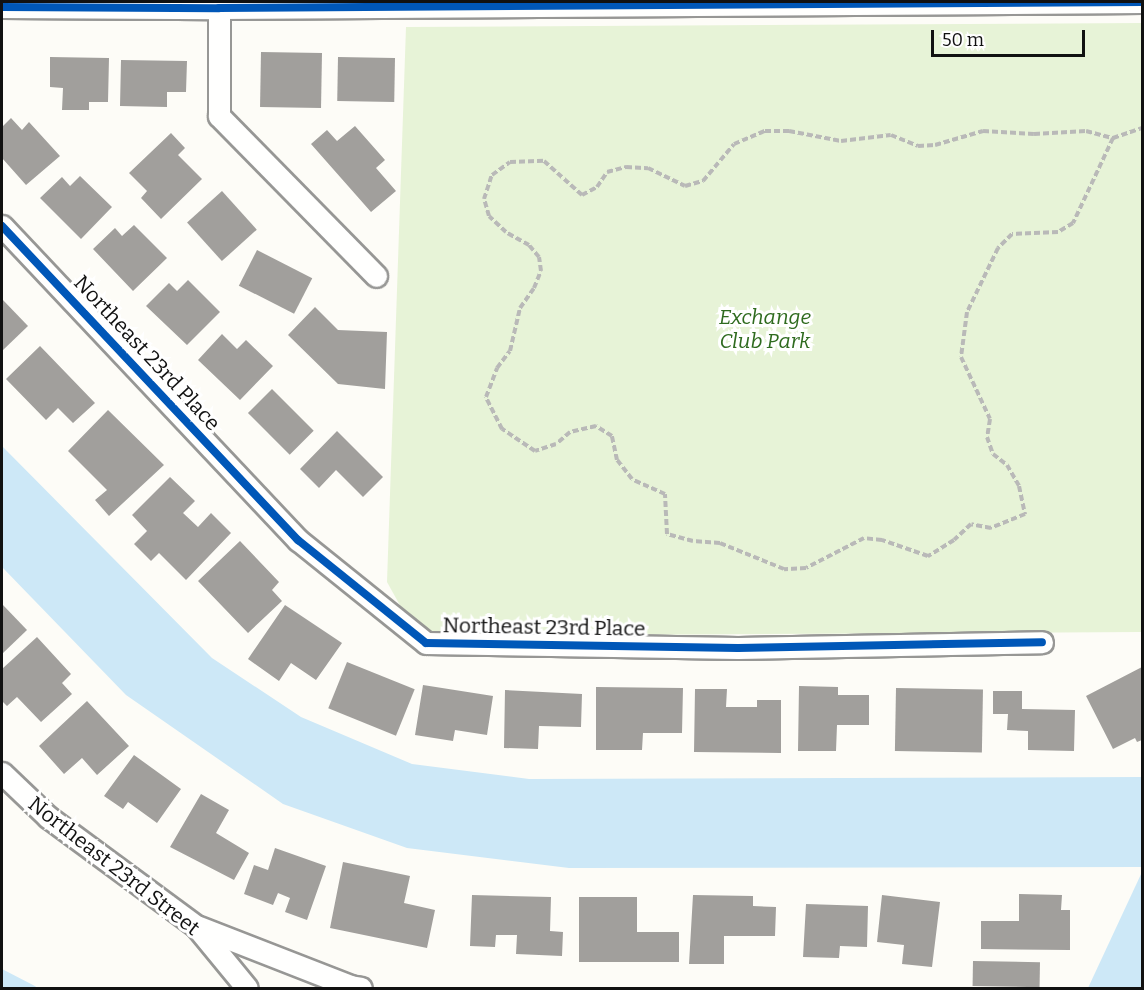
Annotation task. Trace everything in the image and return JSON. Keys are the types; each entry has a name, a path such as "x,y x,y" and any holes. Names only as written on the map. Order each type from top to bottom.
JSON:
{"street":[{"path":"2,7 124,5 219,8 1143,2"},
{"path":"219,8 219,116 376,276"},
{"name":"Northeast 23rd Place","path":"2,226 298,540 426,643 738,648 1042,642"},
{"name":"Northeast 23rd Street","path":"2,773 48,817 196,926 247,988"},
{"path":"196,926 353,988"}],"path":[{"path":"1113,138 1073,223 1058,232 1012,234 998,248 967,312 961,357 990,419 987,437 993,454 1007,465 1019,486 1025,514 991,528 971,524 954,540 928,555 882,540 864,538 806,568 784,569 720,543 693,542 667,534 665,494 632,479 617,460 612,436 596,426 570,432 556,444 535,451 502,429 486,397 496,368 510,351 520,309 534,288 541,271 539,257 529,245 506,232 489,216 484,200 492,175 510,162 544,161 582,195 597,187 607,172 626,167 648,168 685,186 703,181 734,144 765,130 789,131 841,141 891,135 918,146 935,145 983,131 1034,134 1086,131 1113,138 1143,128"}],"green space":[{"name":"Exchange Club Park","path":"1142,23 1142,632 417,636 387,582 406,27"}],"water":[{"path":"2,446 212,658 301,717 412,764 529,779 1142,777 1142,867 569,868 407,848 283,804 126,695 2,567"},
{"path":"1142,872 1142,988 1088,988"},
{"path":"2,969 33,985 38,988 2,988"}],"building":[{"path":"261,52 322,53 321,108 260,107"},
{"path":"50,57 109,58 108,102 89,102 89,110 62,110 63,88 50,87"},
{"path":"338,57 395,58 394,102 337,101"},
{"path":"121,60 187,61 186,92 167,92 167,107 120,106"},
{"path":"11,118 22,130 29,122 60,156 26,185 2,158 2,127"},
{"path":"355,126 385,160 376,168 396,191 371,212 311,144 327,130 337,141"},
{"path":"171,133 185,148 178,155 202,179 161,219 141,198 147,191 129,173"},
{"path":"80,176 112,207 81,239 40,198 62,177 70,186"},
{"path":"222,191 257,230 222,261 187,222"},
{"path":"134,225 167,258 133,291 93,249 115,228 122,236"},
{"path":"257,250 312,278 294,314 239,286"},
{"path":"188,280 220,312 187,345 146,306 169,283 177,291"},
{"path":"2,299 28,326 2,351"},
{"path":"315,307 338,330 387,332 385,389 338,384 288,335"},
{"path":"222,334 237,349 246,340 273,366 240,400 198,360"},
{"path":"40,346 95,403 73,423 58,408 46,420 6,379"},
{"path":"272,389 314,431 290,455 248,413"},
{"path":"108,410 164,465 109,516 95,500 107,490 68,451"},
{"path":"337,431 383,477 363,497 336,470 319,488 300,469"},
{"path":"170,477 195,501 183,513 198,527 211,513 231,533 186,580 159,553 151,561 134,544 147,531 132,515"},
{"path":"240,541 279,582 272,590 282,601 248,633 198,581"},
{"path":"2,604 27,630 2,654"},
{"path":"285,605 342,643 316,680 291,663 279,681 248,659"},
{"path":"37,637 71,674 62,683 72,694 41,722 17,697 7,706 2,701 2,669"},
{"path":"347,662 415,689 396,736 328,708"},
{"path":"1142,667 1142,740 1137,742 1135,738 1113,749 1086,696"},
{"path":"423,685 493,696 487,735 455,730 453,741 415,735"},
{"path":"799,686 838,687 838,695 869,695 869,725 837,725 836,751 798,751"},
{"path":"596,687 683,688 682,733 643,733 642,750 596,750"},
{"path":"896,688 983,690 982,753 895,751"},
{"path":"695,689 727,689 726,707 757,707 757,700 781,700 781,753 694,752"},
{"path":"505,690 582,694 581,727 539,726 538,749 504,748"},
{"path":"993,691 1022,691 1022,709 1075,710 1074,751 1028,750 1028,731 1007,730 1008,714 993,714"},
{"path":"87,701 129,746 97,775 82,758 64,774 39,746"},
{"path":"134,755 181,789 157,823 128,802 123,809 104,796"},
{"path":"201,794 229,810 216,833 249,853 234,880 170,847"},
{"path":"275,848 326,866 307,920 285,912 290,898 278,893 273,905 244,894 254,865 268,870"},
{"path":"343,862 410,876 404,903 435,910 427,948 330,928"},
{"path":"1019,894 1062,895 1061,910 1070,910 1070,950 981,949 981,921 1019,921"},
{"path":"472,895 551,897 550,931 563,932 562,956 516,954 517,935 496,935 495,947 470,946"},
{"path":"693,895 753,896 753,906 776,907 775,936 724,936 724,964 689,964"},
{"path":"882,895 940,902 932,967 902,964 904,945 877,942"},
{"path":"579,897 637,897 637,932 679,932 679,962 579,962"},
{"path":"806,904 868,906 867,947 840,946 839,958 803,957"},
{"path":"973,961 1040,962 1040,987 973,986"}],"cycle path":[{"path":"2,7 219,8 1142,2"},
{"path":"2,226 298,540 426,643 738,648 1042,642"}]}
